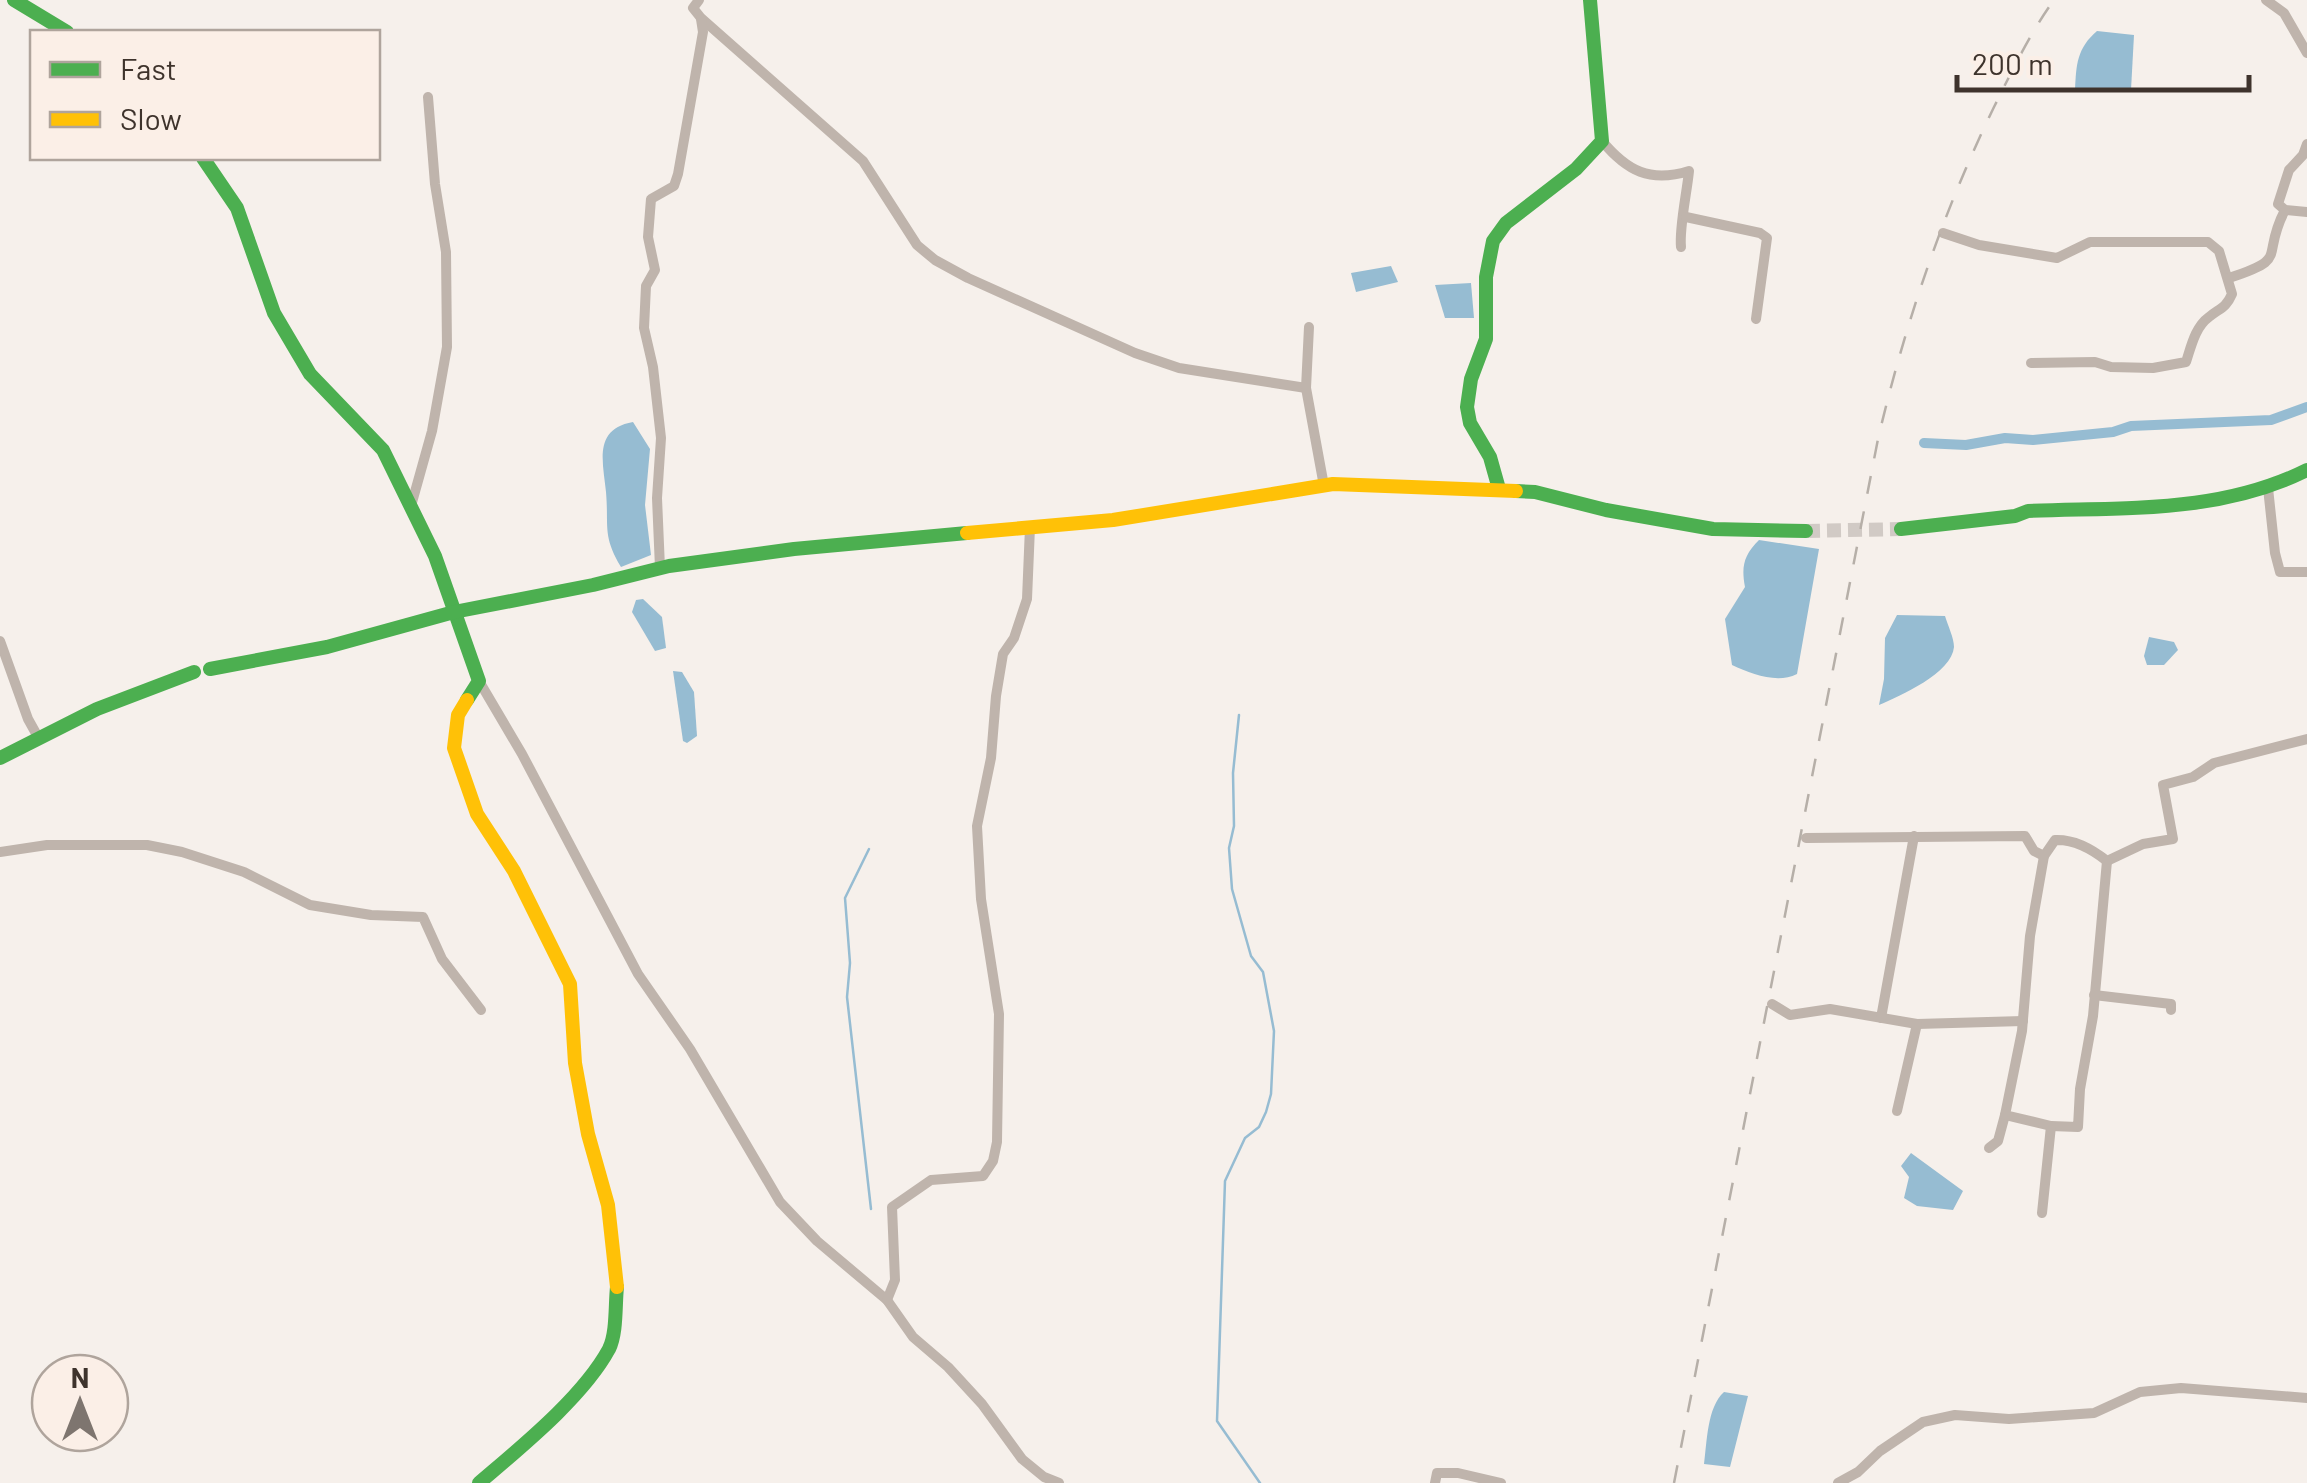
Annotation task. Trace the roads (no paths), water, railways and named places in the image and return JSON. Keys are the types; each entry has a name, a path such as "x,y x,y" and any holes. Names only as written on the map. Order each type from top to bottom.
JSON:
{"street":[{"path":"14,0 64,30"},
{"path":"700,0 693,8 701,18 862,161 878,181 902,226 935,260 1136,353 1179,368 1306,388"},
{"path":"1590,0 1602,140 1620,163 1634,170 1668,177 1689,171 1681,246"},
{"path":"2266,0 2284,13 2307,53"},
{"path":"660,568 657,498 661,438 644,328 646,286 655,270 648,237 651,199 674,186 678,174 703,32 701,18"},
{"path":"411,507 432,432 446,346 446,252 434,184 428,97"},
{"path":"1499,489 1490,457 1470,423 1467,407 1470,379 1486,339 1486,277 1493,240 1506,223 1576,169 1602,140"},
{"path":"2307,144 2289,170 2278,204 2285,210 2307,212"},
{"path":"204,160 237,208 274,313 310,374 383,450 435,556 479,681 638,974 690,1049 780,1202 858,1278 887,1300 912,1337 948,1367 982,1404 1022,1460 1059,1483"},
{"path":"2229,278 2266,266 2285,210"},
{"path":"1686,217 1760,233 1767,238 1756,318"},
{"path":"1943,232 1979,245 2057,258 2090,242 2208,242 2219,250 2232,294 2226,307 2210,316 2197,331 2186,362 2153,368 2111,368 2095,362 2030,363"},
{"path":"1309,327 1306,388 1324,486"},
{"path":"1900,529 2002,518 2028,511 2135,508 2233,498 2268,488 2307,470"},
{"path":"0,758 97,709 194,672 327,646 454,612 660,568 794,549 1114,520 1324,486 1535,492 1606,510 1713,529 1806,531"},
{"path":"2268,488 2274,553 2280,572 2307,572"},
{"path":"887,1300 895,1280 892,1207 932,1180 983,1176 993,1162 997,1142 998,999 985,930 976,826 991,758 1004,654 1024,614 1030,527"},
{"path":"0,642 38,737"},
{"path":"479,681 458,716 454,748 477,814 514,871 570,984 575,1063 588,1134 608,1205 616,1286 611,1346 583,1384 538,1432 479,1483"},
{"path":"2107,862 2143,844 2173,839 2163,785 2193,777 2214,763 2307,740"},
{"path":"1881,1018 1914,836"},
{"path":"1806,838 2025,836 2034,851 2044,856"},
{"path":"1989,1148 1998,1141 2023,1021 2030,936 2044,856 2055,840 2064,840 2080,844 2107,862"},
{"path":"0,852 46,845 146,845 244,872 310,905 423,917 442,958 482,1010"},
{"path":"2004,1115 2051,1126 2078,1127 2107,862"},
{"path":"2094,995 2172,1004 2171,1010"},
{"path":"1772,1004 1790,1015 1830,1009 1917,1024 2023,1021"},
{"path":"1897,1112 1917,1024"},
{"path":"2042,1213 2051,1126"},
{"path":"1838,1483 1923,1422 1955,1415 2009,1419 2094,1414 2140,1392 2181,1388 2307,1398"},
{"path":"1435,1483 1436,1474 1458,1474 1500,1483"}],"water":[{"path":"2097,31 2134,35 2131,90 2075,90 2079,58"},
{"path":"1391,266 1398,282 1356,292 1351,273"},
{"path":"1471,283 1474,318 1445,318 1435,285"},
{"path":"633,422 650,449 645,505 651,555 621,567 608,531 603,448 611,432"},
{"path":"1759,540 1819,549 1797,674 1789,677 1764,677 1732,665 1725,619 1745,587 1745,561"},
{"path":"643,599 662,617 666,648 655,651 632,612 636,600"},
{"path":"1897,615 1945,616 1954,647 1951,657 1935,674 1879,705 1885,638"},
{"path":"2149,637 2174,642 2178,650 2164,665 2147,665 2144,656"},
{"path":"673,671 682,672 694,692 697,736 687,743 683,741"},
{"path":"1911,1153 1963,1191 1953,1210 1917,1206 1904,1198 1909,1177 1901,1166"},
{"path":"1724,1392 1748,1396 1730,1467 1704,1464 1711,1416"}],"waterway":[{"path":"1924,443 1966,445 2005,438 2033,440 2113,432 2131,426 2271,420 2307,407"},
{"path":"1239,715 1233,773 1234,826 1229,848 1232,889 1251,956 1263,972 1274,1031 1271,1094 1266,1112 1259,1127 1245,1138 1225,1181 1217,1421 1260,1483"},
{"path":"869,849 845,898 850,963 847,997 871,1209"}],"tunnel":[{"path":"1806,531 1901,529"}],"railway":[{"path":"1674,1483 1889,396 1927,270 1975,147 2015,66 2054,0"}]}
